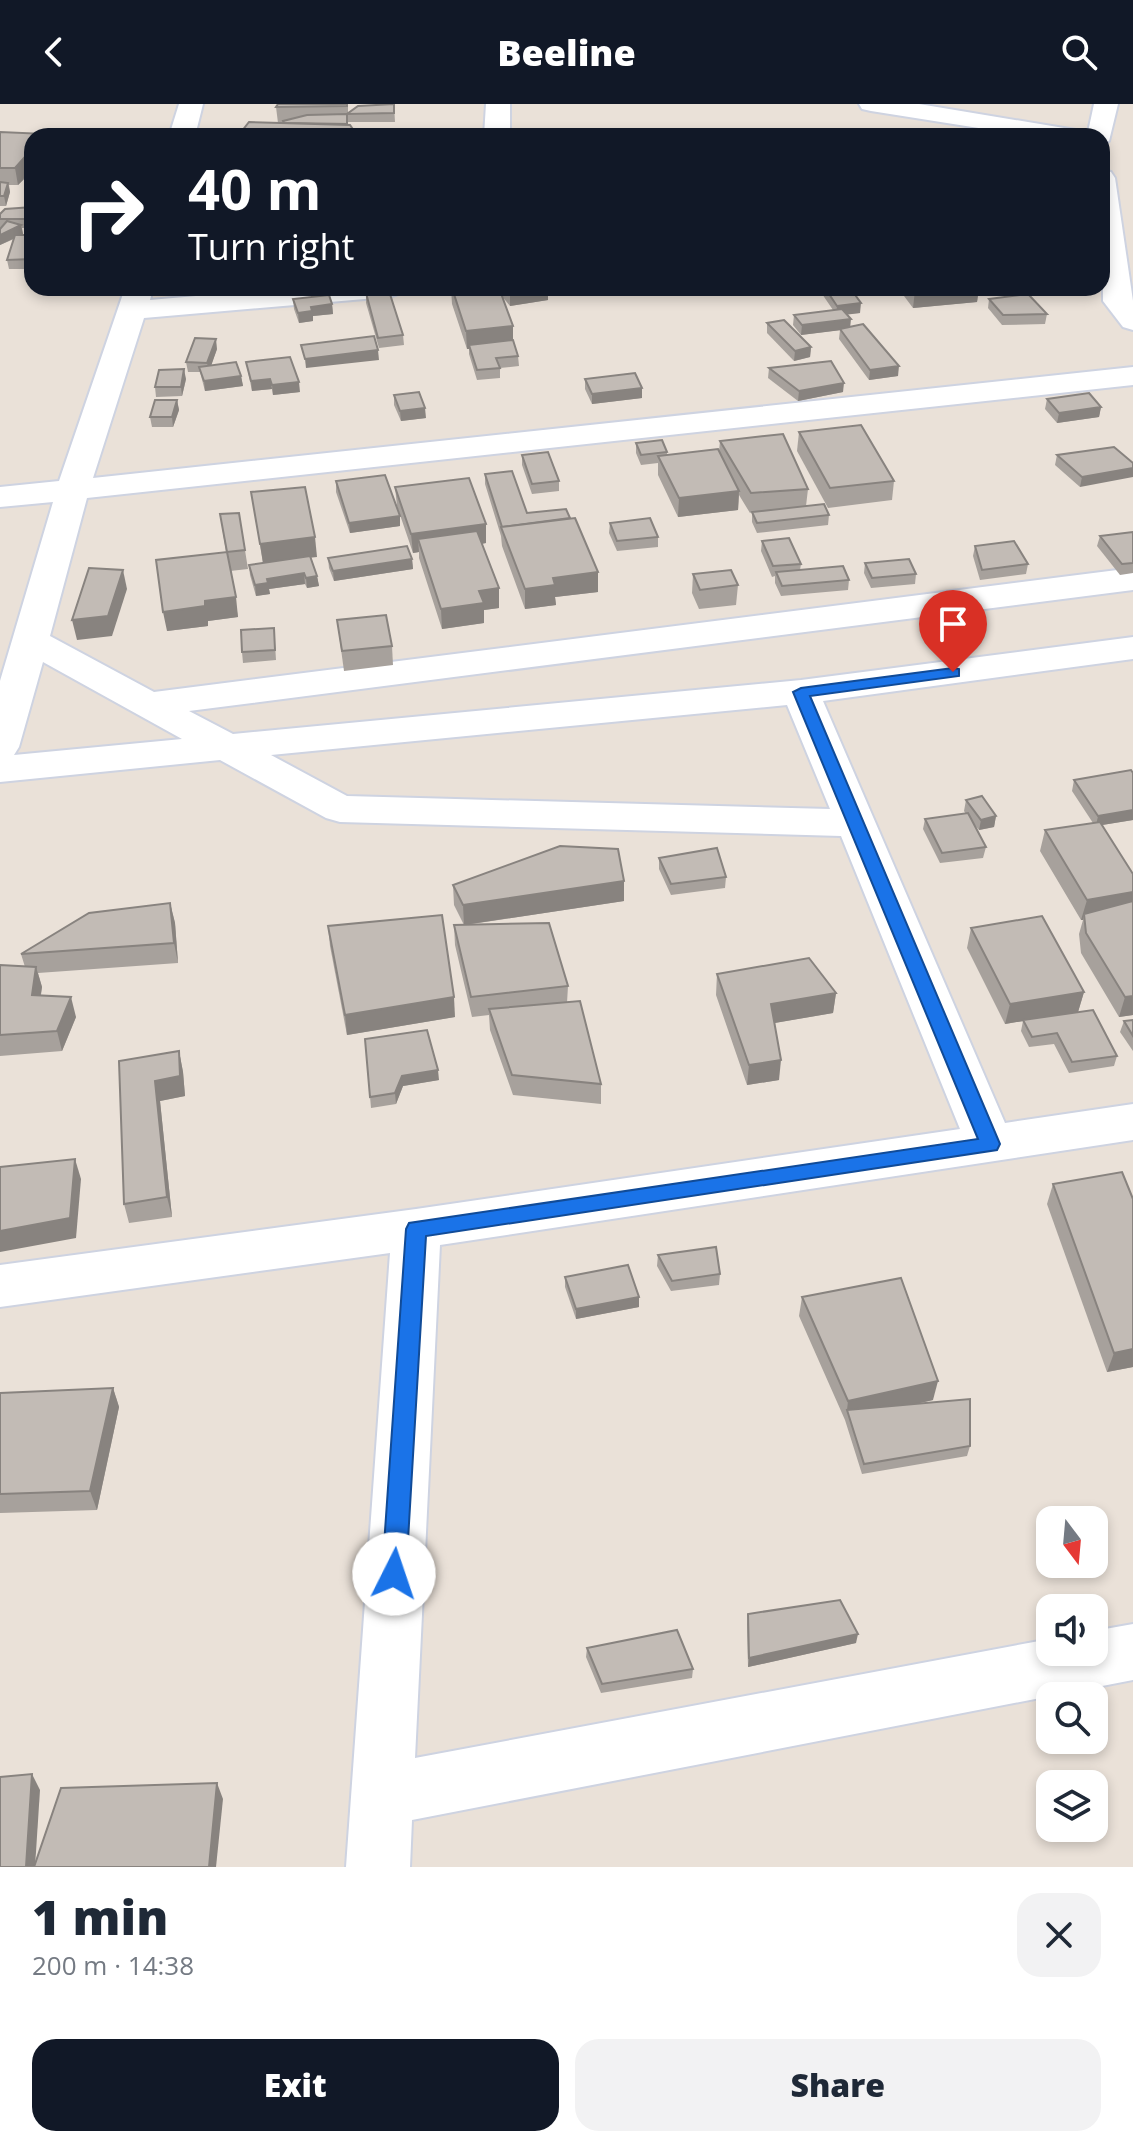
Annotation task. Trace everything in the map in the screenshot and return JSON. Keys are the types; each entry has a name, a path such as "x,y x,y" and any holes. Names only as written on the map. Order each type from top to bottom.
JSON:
{"street":[{"path":"184,128 191,104"},
{"path":"497,128 498,104"},
{"path":"871,104 1026,128"},
{"path":"1102,128 1106,104"},
{"path":"1110,247 1118,301 1133,321"},
{"path":"0,747 73,490 136,299 205,296"},
{"path":"0,497 351,463 1133,376"},
{"path":"150,704 1133,579"},
{"path":"30,640 340,809 855,823"},
{"path":"0,769 801,692 1133,648"},
{"path":"801,692 990,1144"},
{"path":"0,1286 416,1229 1133,1122"},
{"path":"378,1867 416,1229"},
{"path":"380,1795 1133,1652"}],"building":[{"path":"278,104 347,104 347,106 276,107"},
{"path":"394,104 394,113 347,114 358,106"},
{"path":"347,114 347,124 283,121 307,115"},
{"path":"249,122 350,125 352,128 244,128"},
{"path":"0,132 24,133 24,158 15,168 0,168"},
{"path":"0,182 8,183 4,196 0,196"},
{"path":"24,208 24,219 0,219 5,209"},
{"path":"7,221 21,225 0,235 0,229"},
{"path":"15,235 24,235 24,259 7,260"},
{"path":"329,296 332,304 311,307 312,311 298,313 293,299"},
{"path":"367,296 391,296 403,335 378,338"},
{"path":"455,296 502,296 513,326 466,331"},
{"path":"830,296 856,296 861,303 837,306"},
{"path":"1030,296 1047,314 1003,315 989,299"},
{"path":"842,309 851,319 802,325 794,315"},
{"path":"784,320 811,347 795,351 767,323"},
{"path":"863,324 899,366 870,370 840,329"},
{"path":"374,336 378,350 305,359 301,345"},
{"path":"195,338 216,339 207,363 186,362"},
{"path":"513,340 518,356 496,358 500,368 477,370 469,345"},
{"path":"290,357 299,382 272,385 270,379 251,381 246,362"},
{"path":"831,361 844,383 799,391 769,368"},
{"path":"236,362 241,376 204,381 199,367"},
{"path":"184,369 181,387 155,387 159,370"},
{"path":"635,373 642,388 592,394 585,379"},
{"path":"419,392 425,408 400,411 394,395"},
{"path":"1089,393 1101,407 1059,413 1047,399"},
{"path":"155,400 177,400 172,417 150,417"},
{"path":"861,425 894,481 830,488 799,432"},
{"path":"783,434 808,489 751,493 720,441"},
{"path":"662,440 667,452 641,455 636,443"},
{"path":"1114,447 1133,463 1133,468 1082,477 1057,455"},
{"path":"718,449 739,491 679,498 658,456"},
{"path":"548,452 559,481 532,484 522,455"},
{"path":"512,471 527,513 566,509 570,518 502,527 485,474"},
{"path":"385,475 400,516 349,523 336,481"},
{"path":"469,478 486,524 411,534 395,487"},
{"path":"305,487 315,537 260,544 251,492"},
{"path":"824,504 829,515 757,523 752,512"},
{"path":"239,513 245,550 227,552 220,514"},
{"path":"575,518 598,572 553,578 555,585 525,589 501,527"},
{"path":"650,518 658,537 617,541 610,523"},
{"path":"477,531 499,588 479,591 484,603 441,609 418,539"},
{"path":"1133,532 1133,563 1122,564 1100,536"},
{"path":"789,538 801,564 773,566 762,541"},
{"path":"1014,541 1028,564 982,570 975,546"},
{"path":"407,546 412,559 333,571 328,558"},
{"path":"227,552 236,597 205,601 205,606 163,612 156,560"},
{"path":"310,556 317,576 306,578 304,573 267,579 268,583 255,585 249,565"},
{"path":"909,559 916,574 872,578 865,563"},
{"path":"843,566 849,580 782,586 776,572"},
{"path":"89,568 123,570 108,616 72,620"},
{"path":"731,570 738,585 700,590 693,574"},
{"path":"386,615 392,646 342,651 337,620"},
{"path":"274,628 275,650 242,652 241,630"},
{"path":"1131,770 1133,810 1098,816 1074,780"},
{"path":"982,796 996,816 981,820 966,800"},
{"path":"968,813 986,847 942,853 925,819"},
{"path":"1100,822 1133,874 1133,892 1087,900 1045,830"},
{"path":"560,846 618,849 624,881 463,905 453,885"},
{"path":"717,848 726,877 671,884 659,858"},
{"path":"1133,901 1133,996 1125,997 1086,933 1084,914"},
{"path":"170,903 174,943 21,954 89,913"},
{"path":"442,915 454,997 345,1015 328,926"},
{"path":"1042,916 1084,992 1010,1004 971,928"},
{"path":"549,923 568,986 471,997 454,925"},
{"path":"809,958 836,993 771,1004 781,1060 749,1065 717,974"},
{"path":"0,965 36,967 32,995 71,997 57,1031 0,1035"},
{"path":"580,1001 601,1084 512,1075 489,1009"},
{"path":"1093,1010 1117,1056 1072,1062 1057,1033 1032,1037 1023,1020"},
{"path":"1133,1020 1133,1036 1124,1021"},
{"path":"427,1030 438,1070 402,1076 395,1093 370,1097 365,1039"},
{"path":"179,1051 180,1076 155,1081 167,1197 124,1204 119,1061"},
{"path":"75,1159 70,1218 0,1231 0,1167"},
{"path":"1122,1172 1133,1199 1133,1349 1114,1353 1053,1184"},
{"path":"716,1247 720,1274 672,1281 658,1255"},
{"path":"628,1265 639,1297 576,1309 565,1277"},
{"path":"901,1278 938,1381 848,1401 802,1297"},
{"path":"113,1388 90,1491 0,1494 0,1393"},
{"path":"970,1399 970,1446 864,1464 847,1410"},
{"path":"840,1600 858,1634 749,1658 748,1614"},
{"path":"677,1630 693,1669 602,1684 587,1648"},
{"path":"32,1774 26,1867 0,1867 0,1777"},
{"path":"217,1783 209,1867 34,1867 61,1788"}],"route":[{"path":"394,1574 416,1229 990,1144 801,692 953,672"}]}
